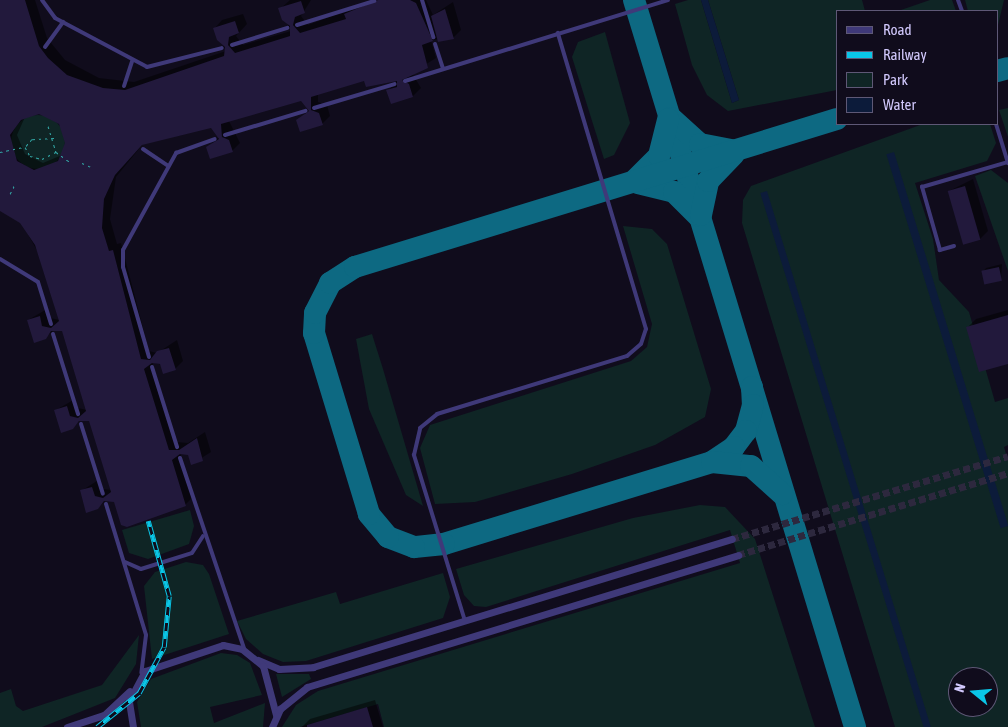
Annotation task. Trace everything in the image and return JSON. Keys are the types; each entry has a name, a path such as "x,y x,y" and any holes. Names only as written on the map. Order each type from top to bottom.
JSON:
{"street":[{"path":"134,727 129,708 133,688 139,677 156,664 216,646 236,647 258,660 279,669 304,669 732,539"},
{"path":"273,724 295,695 319,682 738,555"},
{"path":"258,660 266,671 273,724"},
{"path":"67,727 104,714 133,688"}],"lane":[{"path":"42,0 46,11 62,22 132,60 156,68 222,48"},
{"path":"297,25 374,0"},
{"path":"422,0 433,37"},
{"path":"405,80 668,0"},
{"path":"45,47 62,22"},
{"path":"232,45 287,28"},
{"path":"465,621 414,455 420,428 437,414 627,356 641,344 646,329 558,34"},
{"path":"435,44 443,69"},
{"path":"124,86 132,60"},
{"path":"314,108 395,84"},
{"path":"225,136 305,111"},
{"path":"954,246 940,250 922,188 1008,163 996,125"},
{"path":"149,356 122,258 167,165 179,150 215,139"},
{"path":"143,149 167,165"},
{"path":"0,258 38,282 50,324"},
{"path":"53,334 78,414"},
{"path":"152,367 177,447"},
{"path":"81,424 103,494"},
{"path":"180,458 236,635 249,653"},
{"path":"106,504 146,635 139,677"},
{"path":"124,560 141,569 192,553 203,534"}],"path":[{"path":"48,126 54,138 56,152 72,163"},
{"path":"0,152 24,147 32,139 54,138"},
{"path":"24,147 30,156 42,159 56,152"},
{"path":"82,163 93,168"},
{"path":"10,194 15,184"}],"green space":[{"path":"688,0 701,0 732,103 739,100 708,0 862,0 865,10 836,10 836,90 728,111 707,95 692,65 675,4"},
{"path":"930,0 952,0 956,10 901,10"},
{"path":"965,0 1004,0 998,25 998,10 968,10"},
{"path":"605,32 630,123 614,155 604,159 572,57 578,42"},
{"path":"1008,108 1008,137 999,110"},
{"path":"33,115 43,115 53,119 61,127 65,142 61,157 53,165 43,169 33,169 23,165 15,157 11,147 11,137 15,127 23,119"},
{"path":"920,125 990,125 996,143 987,161 915,183 933,239 939,280 969,312 995,402 1008,398 1008,445 1004,447 1008,461 1008,727 895,727 742,223 743,200 751,186"},
{"path":"991,170 1008,183 1008,271 975,176"},
{"path":"623,226 652,229 667,244 711,389 705,417 655,445 572,474 475,502 435,504 420,448 430,425 631,361 647,347 652,324"},
{"path":"372,334 423,506 406,495 369,409 356,339"},
{"path":"700,505 725,507 755,539 815,727 384,727 378,704 300,727 282,727 296,705 318,691 740,563 730,530 486,607 474,606 464,595 456,569 633,518"},
{"path":"190,510 194,526 189,544 148,559 129,553 122,530"},
{"path":"186,562 203,565 209,574 229,634 152,659 144,586 155,572"},
{"path":"443,573 450,597 443,618 306,661 283,662 263,654 246,639 237,621 336,592 340,604"},
{"path":"139,635 136,664 115,698 42,727 0,727 0,693 11,689 16,706 23,711 102,685"},
{"path":"221,653 237,655 250,663 262,695 210,707 214,723 265,703 263,727 141,727 137,702 151,679"},
{"path":"276,674 309,674 311,679 282,697"}],"water":[{"path":"701,0 708,0 739,100 732,103"},
{"path":"894,152 1008,525 1001,528 886,154"},
{"path":"767,191 931,727 924,727 760,193"}],"building":[{"path":"0,0 25,0 39,46 48,58 67,75 103,88 125,90 224,56 225,47 217,40 213,28 235,21 239,33 229,37 228,45 235,53 290,36 290,26 282,20 278,8 301,1 305,13 295,17 293,25 300,33 346,19 344,14 378,0 410,0 416,3 433,41 422,45 428,68 402,80 409,84 413,97 391,104 386,90 397,87 397,81 366,87 364,81 311,97 311,110 319,113 323,125 300,132 296,120 309,111 301,101 221,124 222,137 229,140 233,152 210,159 206,147 219,139 211,128 142,145 115,175 104,199 102,228 109,251 113,250 141,359 150,360 157,351 169,348 176,370 163,374 160,364 152,363 144,369 169,450 179,450 197,438 203,461 191,465 188,455 180,454 172,460 186,506 127,527 121,525 114,502 104,501 98,509 86,513 80,490 92,487 95,496 103,498 111,492 89,421 79,421 73,429 61,433 54,410 67,406 70,416 78,418 86,411 62,331 51,331 46,339 34,343 27,320 40,316 42,326 51,328 59,321 35,245 20,223 0,211","holes":["39,114 59,124 65,143 58,161 34,170 17,161 10,135 21,120"]},
{"path":"445,9 454,39 438,42 431,16"},
{"path":"965,186 980,240 963,245 948,191"},
{"path":"999,267 1002,281 984,284 981,271"},
{"path":"1008,315 1008,364 979,372 966,327"},
{"path":"367,707 373,727 307,727 307,725"}],"taxiway":[{"path":"634,0 855,727"},
{"path":"998,71 1008,68"},
{"path":"671,118 700,144 732,150"},
{"path":"635,180 659,156 668,119"},
{"path":"752,387 753,405 746,431 734,447 712,462 444,544 414,547 388,537 369,514 314,333 315,313 330,283 355,267 836,119"},
{"path":"701,215 708,181 734,154"},
{"path":"638,183 674,192 697,215"},
{"path":"712,462 751,466 782,494"}],"tunnel":[{"path":"732,539 1008,456"},
{"path":"738,555 1008,473"}],"railway":[{"path":"97,727 139,693 164,647 169,596 148,521"}]}
